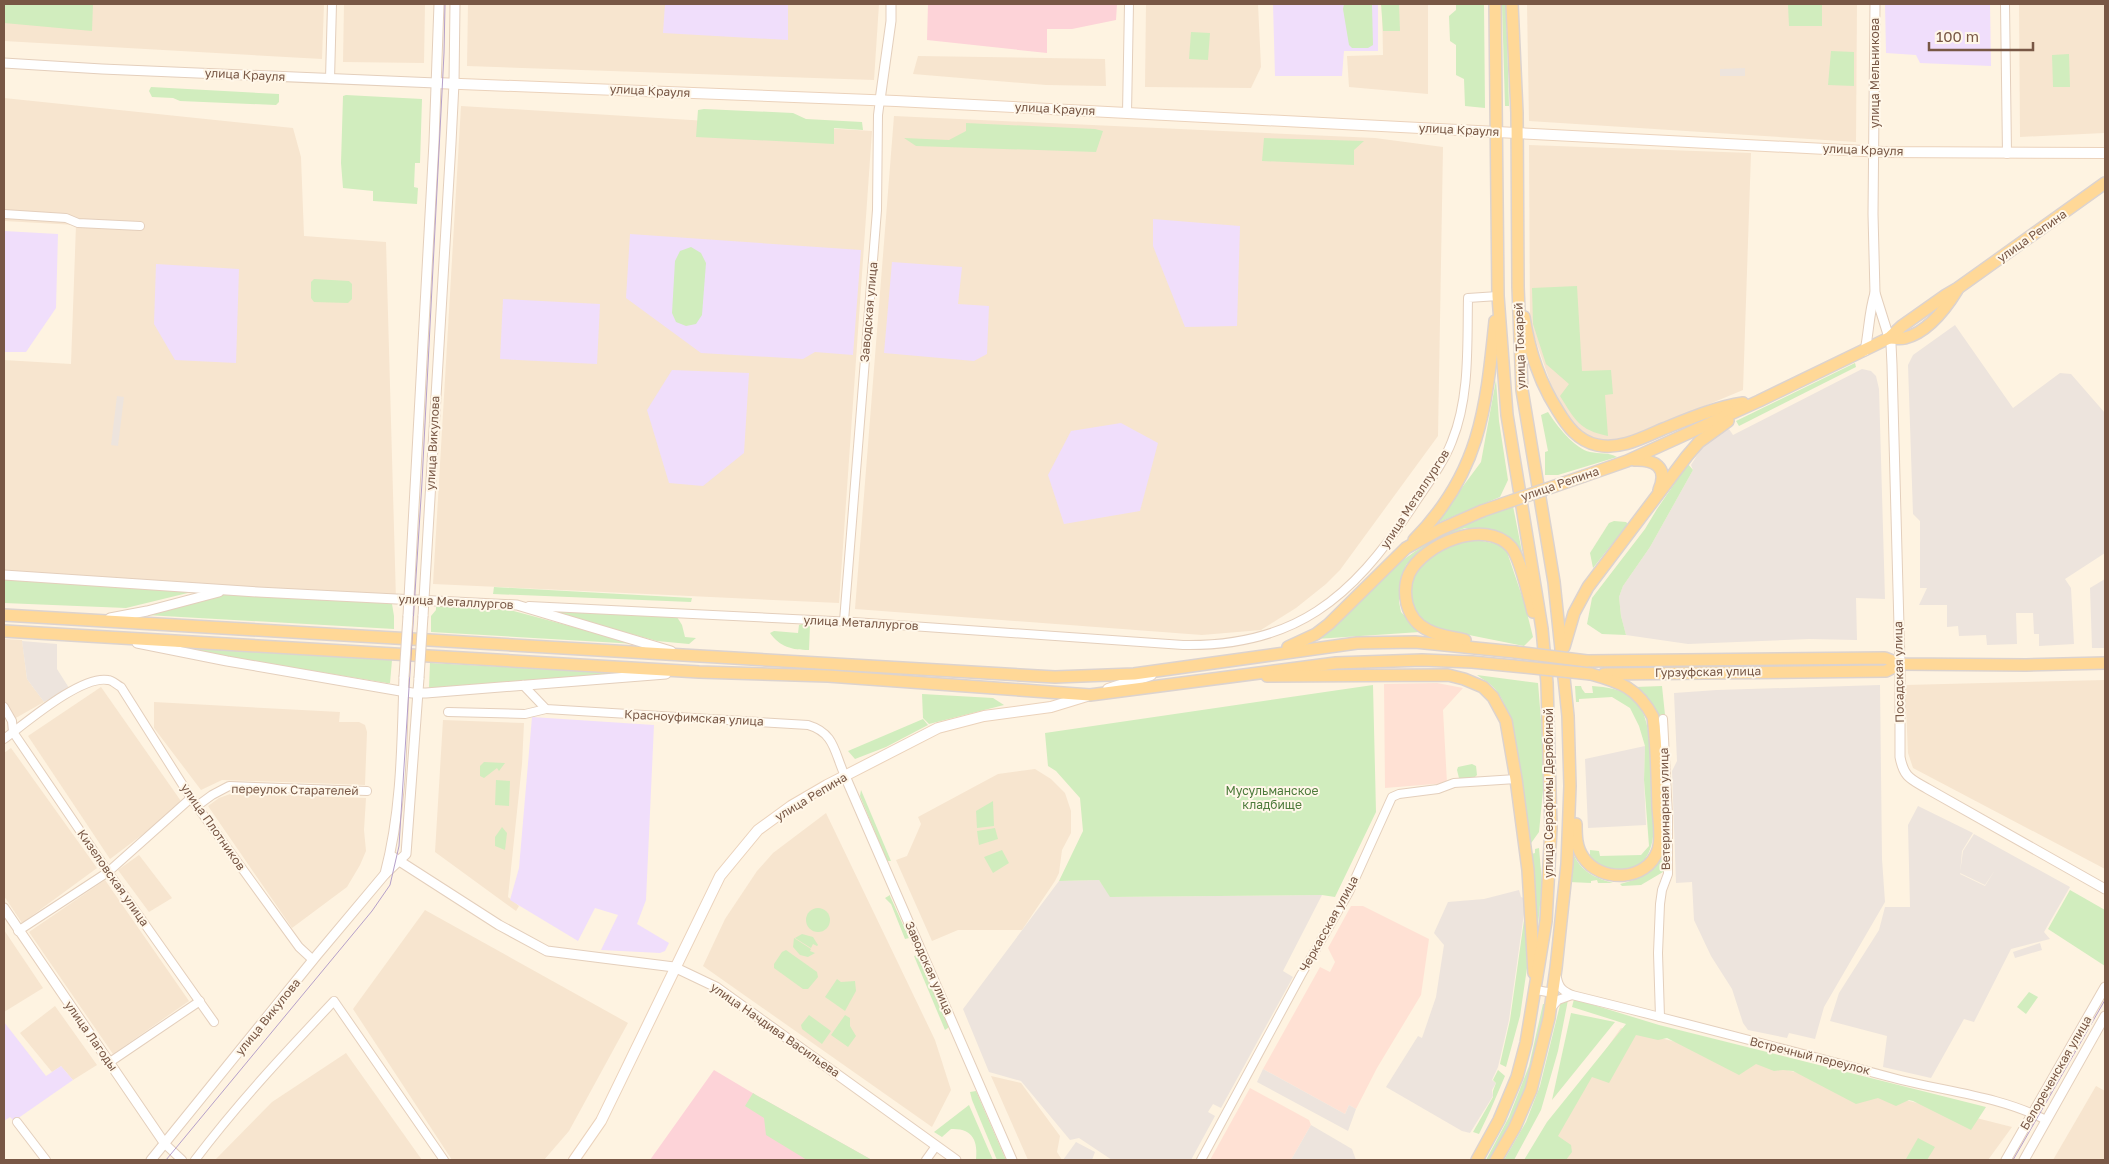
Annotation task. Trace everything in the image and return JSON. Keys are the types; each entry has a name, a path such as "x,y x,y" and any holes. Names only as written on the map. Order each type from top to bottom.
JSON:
{"main road":[{"name":"улица Токарей","path":"1496,4 1498,301 1507,414 1542,629 1547,683"},
{"name":"улица Токарей","path":"1512,4 1517,133 1518,287 1524,408 1548,538 1564,685"},
{"name":"улица Крауля","path":"436,83 880,100 1874,151 2007,154 2105,153"},
{"name":"улица Репина","path":"1252,657 1284,648 1316,634 1340,615 1406,548 1441,529 1482,511 1626,461 1759,401 1889,338 1908,337 1943,312 1958,288 2105,183"},
{"path":"1518,287 1532,352 1547,390 1572,431 1588,442 1606,446 1623,444 1702,414 1738,404 1759,401"},
{"path":"1406,548 1447,500 1468,466 1474,450 1489,382 1498,301"},
{"path":"1562,656 1574,613 1588,587 1656,496 1699,442 1759,401"},
{"path":"1626,461 1646,460 1658,466 1662,473 1662,484 1656,496"},
{"path":"1515,652 1436,633 1419,624 1411,614 1405,596 1408,575 1415,565 1435,548 1460,537 1484,534 1499,538 1506,542 1514,551 1534,616 1542,629"},
{"path":"4,615 1055,677 1134,674 1207,666 1252,657 1357,643 1439,643 1515,652"},
{"path":"4,631 699,672 828,676 967,688 1090,695 1253,674 1274,678 1448,675 1483,687 1497,704 1506,721 1510,737 1528,870 1533,968 1536,989"},
{"name":"Гурзуфская улица","path":"1515,652 1587,661 1885,658 1900,664 2026,665 2105,663"},
{"name":"Гурзуфская улица","path":"1253,674 1336,663 1394,660 1464,661 1591,674 1886,670 1900,664"},
{"name":"улица Репина","path":"574,1160 601,1121 649,1024 674,967 720,876 758,830 791,806 938,728 984,716 1050,707 1167,670"},
{"path":"1570,786 1576,809 1577,843 1582,857 1587,863 1607,874 1617,877 1630,875 1649,863 1658,850 1659,842 1655,731 1652,717 1645,702 1619,682 1591,674"},
{"name":"улица Серафимы Дерябиной","path":"1477,1160 1499,1120 1517,1077 1526,1043 1546,921 1550,881 1551,759 1547,683"},
{"name":"улица Серафимы Дерябиной","path":"1496,1160 1515,1127 1531,1090 1553,993 1567,864 1570,786 1568,716 1564,685"}],"street":[{"path":"330,79 332,4"},
{"name":"улица Викулова","path":"385,874 398,803 434,142 439,4"},
{"name":"улица Викулова","path":"151,1160 313,960 385,874 406,854 424,600 454,83 455,4"},
{"name":"Заводская улица","path":"844,621 877,210 878,115 891,21 891,4"},
{"path":"1127,113 1129,4"},
{"name":"улица Мельникова","path":"1865,351 1871,306 1875,292 1875,4"},
{"path":"2005,4 2007,154"},
{"name":"улица Крауля","path":"4,63 436,83"},
{"path":"4,214 66,218 78,223 140,226"},
{"name":"улица Мельникова","path":"1875,292 1889,338"},
{"name":"улица Металлургов","path":"4,575 226,590 844,621 1214,646 1266,636 1316,614 1352,583 1381,552 1440,463 1452,441 1462,398 1466,358 1468,298 1498,301"},
{"name":"Посадская улица","path":"1889,338 1892,364 1900,664 1900,757 1906,776 2105,889"},
{"path":"102,620 146,611 226,590"},
{"path":"517,605 686,655"},
{"path":"112,638 227,661 418,693 699,672"},
{"name":"улица Плотников","path":"13,732 60,697 94,680 109,680 121,687 191,798 299,947 313,960"},
{"path":"523,685 546,709"},
{"name":"Кизеловская улица","path":"4,707 12,721 13,732 108,872 214,1022"},
{"name":"Красноуфимская улица","path":"448,712 525,714 546,709 808,725 821,729 828,736 845,776"},
{"name":"Ветеринарная улица","path":"1660,1017 1658,953 1660,904 1662,890 1668,874 1668,816 1663,720"},
{"path":"4,739 13,732"},
{"name":"Заводская улица","path":"845,776 1012,1160"},
{"name":"Черкасская улица","path":"1202,1160 1301,975 1349,892 1392,797 1399,794 1438,789 1454,783 1516,778"},
{"name":"переулок Старателей","path":"197,806 229,786 367,791"},
{"path":"18,931 108,872 191,798"},
{"name":"улица Начдива Васильева","path":"390,855 499,924 547,951 674,967 716,987 956,1160"},
{"name":"улица Лагоды","path":"4,908 165,1144 182,1160"},
{"path":"1556,968 1558,984 1562,990 1572,995"},
{"name":"Белореченская улица","path":"2006,1160 2105,987"},
{"path":"1536,989 1553,993"},
{"path":"1550,1010 1558,1000 1572,995"},
{"name":"Встречный переулок","path":"1572,995 1916,1084 1992,1100 2033,1113 2046,1120"},
{"path":"110,1062 200,1001"},
{"path":"195,1160 255,1084 334,1001 444,1160"},
{"name":"Белореченская улица","path":"2024,1160 2105,1016"},
{"path":"17,1122 46,1160"},
{"path":"926,1160 936,1146"}],"shaded area":[{"path":"4,4 324,4 322,59 4,41"},
{"path":"344,4 425,4 424,63 343,62"},
{"path":"468,4 879,4 874,80 467,66"},
{"path":"665,4 788,4 788,40 663,33"},
{"path":"928,4 1117,4 1116,20 1072,29 1047,29 1047,53 927,40"},
{"path":"1146,4 1258,4 1261,67 1251,88 1145,87"},
{"path":"1273,4 1378,4 1378,51 1344,51 1342,76 1275,76"},
{"path":"1382,4 1428,4 1428,94 1349,87 1347,56 1383,55"},
{"path":"1527,4 1857,4 1856,142 1529,121"},
{"path":"1885,4 1990,4 1991,66 1920,63 1916,55 1886,53"},
{"path":"2019,4 2104,4 2104,133 2020,137"},
{"path":"918,56 1105,59 1106,86 1046,85 913,74"},
{"path":"1745,68 1745,76 1720,76 1720,69"},
{"path":"4,98 293,128 301,157 304,236 386,242 396,600 4,574 4,360 71,364 76,225 4,221"},
{"path":"461,106 872,131 839,603 433,584"},
{"path":"894,116 1375,138 1443,147 1438,436 1340,570 1326,584 1296,608 1261,630 1202,635 855,609"},
{"path":"1529,145 1751,153 1743,390 1628,438 1604,441 1592,439 1575,428 1556,399 1530,324"},
{"path":"1153,219 1240,226 1237,326 1185,327 1153,246"},
{"path":"4,231 58,234 56,308 26,352 4,352"},
{"path":"630,234 861,250 853,355 815,352 803,359 701,353 626,298"},
{"path":"892,262 962,267 958,304 989,306 987,354 974,361 884,353"},
{"path":"156,264 239,269 236,363 175,360 154,324"},
{"path":"503,299 600,304 597,364 500,359"},
{"path":"1955,325 2013,408 2060,373 2071,374 2105,413 2105,553 2065,579 2071,588 2074,644 2039,646 2039,634 2034,634 2033,613 2016,613 2017,644 1987,645 1986,635 1959,636 1958,626 1947,627 1947,605 1919,605 1927,588 1920,588 1920,521 1913,514 1908,365 1913,355"},
{"path":"1862,369 1871,371 1876,376 1879,389 1885,599 1856,598 1857,640 1809,639 1688,644 1626,635 1619,597 1623,586 1650,547 1693,470 1691,465 1701,449 1718,435 1729,429 1733,435"},
{"path":"672,370 749,373 744,453 703,486 669,483 647,410"},
{"path":"117,396 124,397 118,446 111,445"},
{"path":"1121,423 1158,443 1140,511 1064,524 1048,475 1071,431"},
{"path":"2105,579 2105,648 2092,648 2090,588"},
{"path":"4,639 22,640 27,679 44,702 14,719 4,700"},
{"path":"22,641 57,644 57,669 69,688 44,702 27,679"},
{"path":"2105,680 2105,869 1913,768 1908,753 1905,685"},
{"path":"1437,683 1463,688 1443,710 1447,783 1385,788 1384,684"},
{"path":"1880,685 1882,859 1885,902 1824,1007 1815,1039 1789,1033 1787,1038 1748,1030 1743,1023 1732,989 1711,956 1694,920 1692,882 1676,883 1672,771 1677,761 1674,693"},
{"path":"101,687 183,804 110,859 28,736"},
{"path":"154,702 340,712 339,722 359,722 365,725 367,732 365,785 222,780 201,790 154,728"},
{"path":"532,717 654,725 646,900 637,924 669,943 665,951 660,953 601,950 618,915 595,908 578,941 510,900 519,868"},
{"path":"443,720 524,723 522,764 508,897 519,906 516,911 435,852"},
{"path":"1645,746 1646,825 1588,828 1585,759"},
{"path":"11,748 97,868 22,923 4,896 4,753"},
{"path":"1035,769 1051,779 1065,793 1071,811 1071,833 1062,850 1059,873 1055,881 1022,930 958,930 932,941 896,860 907,856 921,824 918,817 998,774"},
{"path":"233,793 366,798 364,830 366,851 347,887 292,928 208,806 219,798"},
{"path":"1918,806 1973,833 1962,851 1960,871 1963,851 1974,834 2070,887 2044,932 2050,939 2011,949 1974,1022 1964,1019 1931,1078 1883,1067 1887,1036 1830,1021 1839,993 1879,930 1885,907 1910,907 1908,825","holes":["1995,870 1985,886 1960,873 1985,885"]},
{"path":"826,813 935,1040 951,1090 932,1127 703,966 725,919 757,871 773,853"},
{"path":"139,855 172,898 149,912 118,870"},
{"path":"105,880 189,1001 113,1054 29,932"},
{"path":"1099,880 1111,897 1322,895 1283,971 1293,977 1221,1108 1213,1104 1208,1112 1215,1116 1191,1160 1112,1160 1079,1138 1070,1140 1021,1081 989,1072 963,1009 1059,881"},
{"path":"1519,890 1521,897 1526,899 1509,1020 1498,1067 1492,1080 1496,1083 1492,1090 1493,1096 1470,1133 1462,1131 1386,1087 1418,1036 1422,1038 1436,997 1444,945 1434,933 1448,902 1484,899"},
{"path":"1351,906 1363,906 1429,939 1421,995 1377,1068 1356,1109 1349,1105 1345,1114 1263,1069 1320,967 1330,972 1335,962 1328,948"},
{"path":"425,910 628,1023 569,1131 544,1160 452,1160 353,1009"},
{"path":"4,930 43,988 4,1012"},
{"path":"2040,943 2042,950 2015,958 2013,952"},
{"path":"55,1006 97,1065 73,1080 61,1066 52,1072 20,1033"},
{"path":"4,1022 46,1076 61,1066 73,1080 14,1121 10,1117 4,1121"},
{"path":"1621,1028 2012,1127 1988,1160 1528,1160"},
{"path":"346,1053 422,1160 215,1160 272,1102"},
{"path":"1263,1069 1345,1114 1349,1105 1356,1109 1348,1131 1257,1082"},
{"path":"714,1070 756,1095 872,1160 650,1160"},
{"path":"991,1076 1021,1083 1060,1136 1057,1152 1062,1160 1028,1160"},
{"path":"2096,1086 2105,1091 2105,1160 2053,1160"},
{"path":"1250,1088 1309,1120 1311,1125 1291,1160 1210,1160"},
{"path":"1311,1125 1352,1149 1356,1160 1291,1160"},
{"path":"1076,1142 1095,1152 1092,1160 1063,1160"}],"green space":[{"path":"4,4 93,4 92,31 4,23"},
{"path":"1344,4 1372,5 1373,45 1368,48 1352,48 1349,45 1343,9"},
{"path":"1381,4 1399,4 1400,31 1383,31"},
{"path":"1456,4 1484,4 1485,108 1465,106 1464,79 1456,75 1456,45 1450,41 1449,16 1456,10"},
{"path":"1502,4 1506,4 1509,106 1505,106"},
{"path":"1822,4 1822,26 1789,26 1788,5"},
{"path":"1191,32 1210,33 1208,60 1189,59"},
{"path":"1831,51 1854,52 1854,86 1828,85"},
{"path":"2069,54 2070,87 2053,87 2052,55"},
{"path":"151,87 279,94 279,102 276,105 180,101 173,98 152,97 149,91"},
{"path":"343,96 422,99 420,163 415,163 414,187 418,188 417,204 373,201 373,191 343,188 341,163"},
{"path":"698,110 793,113 806,119 862,122 863,130 834,128 834,144 696,137"},
{"path":"966,123 1095,129 1103,131 1096,152 916,146 904,138 949,140 966,131"},
{"path":"1264,138 1364,141 1354,150 1354,165 1262,161"},
{"path":"691,247 701,253 706,263 702,315 696,324 686,326 676,322 672,313 675,261 680,251"},
{"path":"314,279 349,281 352,284 352,299 348,303 314,302 311,298 311,282"},
{"path":"1577,286 1582,371 1611,370 1613,394 1605,395 1608,436 1590,431 1574,418 1560,396 1569,384 1546,364 1533,324 1532,288"},
{"path":"1855,363 1856,367 1739,426 1736,421"},
{"path":"1496,380 1499,421 1508,480 1500,497 1435,524 1481,462"},
{"path":"1548,412 1561,430 1584,450 1617,457 1558,475 1545,475 1545,452 1548,451 1541,415"},
{"path":"1688,464 1693,470 1650,547 1623,586 1619,597 1626,635 1602,634 1587,624 1592,598 1645,529"},
{"path":"1513,506 1522,552 1513,540 1494,532 1465,528 1442,537 1419,552 1406,565 1400,583 1399,602 1401,612 1420,632 1316,639 1345,616 1389,572 1417,550 1464,525"},
{"path":"1614,521 1626,522 1628,524 1593,568 1590,553 1609,523"},
{"path":"1473,539 1497,544 1506,549 1525,605 1533,637 1524,646 1429,627 1413,605 1409,592 1411,580 1417,570 1438,553"},
{"path":"4,578 200,590 126,608 4,603"},
{"path":"494,587 692,598 691,602 493,594"},
{"path":"226,594 388,602 392,604 394,629 146,615"},
{"path":"436,605 506,609 637,644 431,632 431,616 436,610"},
{"path":"547,611 677,617 682,625 685,637 696,638 689,644 657,641"},
{"path":"799,625 810,625 809,650 782,645 770,633 774,631 798,633"},
{"path":"168,647 392,660 390,683 387,683"},
{"path":"430,663 635,674 429,688"},
{"path":"1477,675 1538,683 1545,770 1539,832 1529,846 1512,725 1498,693"},
{"name":"Мусульманское кладбище","path":"1373,685 1376,812 1335,897 1322,895 1110,897 1099,880 1059,881 1083,831 1080,798 1056,771 1048,766 1045,733"},
{"path":"1575,686 1581,686 1585,693 1593,693 1592,686 1626,693 1641,708 1648,728 1654,823 1651,848 1637,866 1622,871 1615,872 1604,869 1590,860 1590,850 1599,851 1600,856 1641,855 1649,846 1644,780 1645,746 1639,726 1630,708 1612,697 1579,699 1579,702 1576,702"},
{"path":"1662,686 1665,715 1659,716 1665,832 1663,872 1641,885 1622,886 1620,884 1643,875 1660,858 1650,702 1644,693 1635,687"},
{"path":"922,694 993,698 1004,705 929,724 923,718"},
{"path":"923,719 928,725 886,747 855,759 848,751"},
{"path":"484,762 505,763 499,771 497,768 484,778 480,776 480,766"},
{"path":"1472,764 1476,766 1477,775 1474,778 1459,778 1458,767"},
{"path":"496,780 510,781 509,806 495,805"},
{"path":"861,790 891,861 887,861 860,796"},
{"path":"993,801 994,826 977,828 976,811"},
{"path":"502,827 507,833 505,850 495,846 495,837"},
{"path":"995,828 998,839 979,845 977,831"},
{"path":"1539,848 1542,883 1538,926 1531,854 1535,853 1535,849"},
{"path":"1571,849 1578,862 1587,872 1613,883 1598,883 1597,880 1591,881 1591,883 1569,882"},
{"path":"1002,850 1009,863 993,873 984,857"},
{"path":"2070,890 2105,910 2105,966 2048,929"},
{"path":"890,895 909,938 905,939 891,904 885,898"},
{"path":"1526,906 1527,968 1520,1016 1506,1067 1500,1064 1510,1020"},
{"path":"818,908 823,909 829,915 829,925 823,931 818,932 813,931 807,925 806,920 807,915 813,909"},
{"path":"802,934 813,937 818,945 813,944 811,948 795,938"},
{"path":"794,938 815,953 808,957 800,955 793,947"},
{"path":"786,950 817,972 818,977 808,989 803,989 774,968 774,964 782,952"},
{"path":"917,955 949,1027 945,1030 914,956"},
{"path":"837,979 841,982 855,981 856,991 845,1011 825,997"},
{"path":"2029,992 2038,997 2026,1014 2017,1007"},
{"path":"1574,999 1659,1025 1986,1107 1971,1130 1913,1101 1909,1100 1896,1106 1878,1098 1856,1104 1793,1071 1774,1071 1756,1064 1739,1075 1667,1038 1658,1040 1636,1035 1609,1083 1592,1077 1558,1136 1571,1145 1572,1152 1566,1160 1524,1160 1547,1122 1626,1024 1572,1007"},
{"path":"1568,1000 1558,1051 1541,1110 1514,1160 1504,1160 1526,1122 1540,1086 1561,1001"},
{"path":"1543,1004 1547,1004 1533,1065 1520,1103 1491,1160 1486,1160 1509,1117 1529,1066"},
{"path":"1571,1013 1615,1022 1552,1100"},
{"path":"809,1015 831,1031 822,1044 802,1029 801,1025"},
{"path":"845,1015 850,1018 850,1026 856,1036 848,1047 831,1035"},
{"path":"1498,1070 1505,1076 1479,1134 1473,1132 1493,1097 1496,1083 1493,1080"},
{"path":"976,1091 1006,1160 997,1160 972,1100 970,1092"},
{"path":"753,1093 872,1160 807,1160 766,1135 764,1118 745,1106"},
{"path":"969,1105 993,1160 976,1160 975,1142 969,1133 958,1129 951,1129 942,1137 934,1132"},
{"path":"1918,1138 1935,1147 1927,1160 1907,1160 1906,1159"}],"tram line":[{"path":"166,1160 372,911 390,885 399,846 422,482 445,4"},
{"path":"2013,1160 2105,1000"}]}
